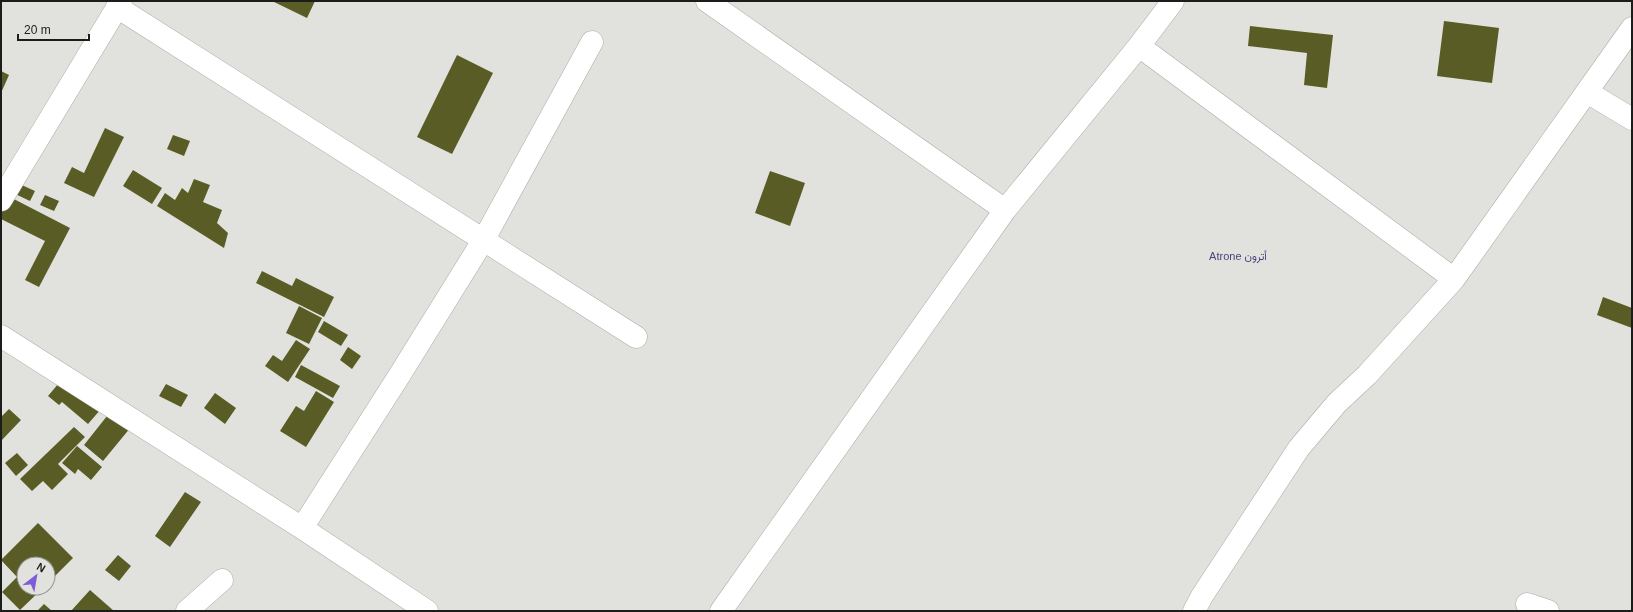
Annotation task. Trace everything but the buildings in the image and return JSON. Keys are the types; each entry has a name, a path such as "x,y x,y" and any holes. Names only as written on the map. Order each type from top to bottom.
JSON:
{"street":[{"path":"707,1 1005,210"},
{"path":"721,611 1005,210 1139,46 1173,1"},
{"path":"1,200 119,4 636,338"},
{"path":"1194,611 1202,596 1299,448 1337,403 1367,375 1454,279 1632,28"},
{"path":"302,528 484,239 592,42"},
{"path":"1139,46 1454,279"},
{"path":"1587,92 1632,119"},
{"path":"1,336 302,528 427,611"},
{"path":"187,611 222,580"},
{"path":"1527,604 1548,611"}],"district":[{"name":"Atrone أترون","path":"1238,256"}]}
